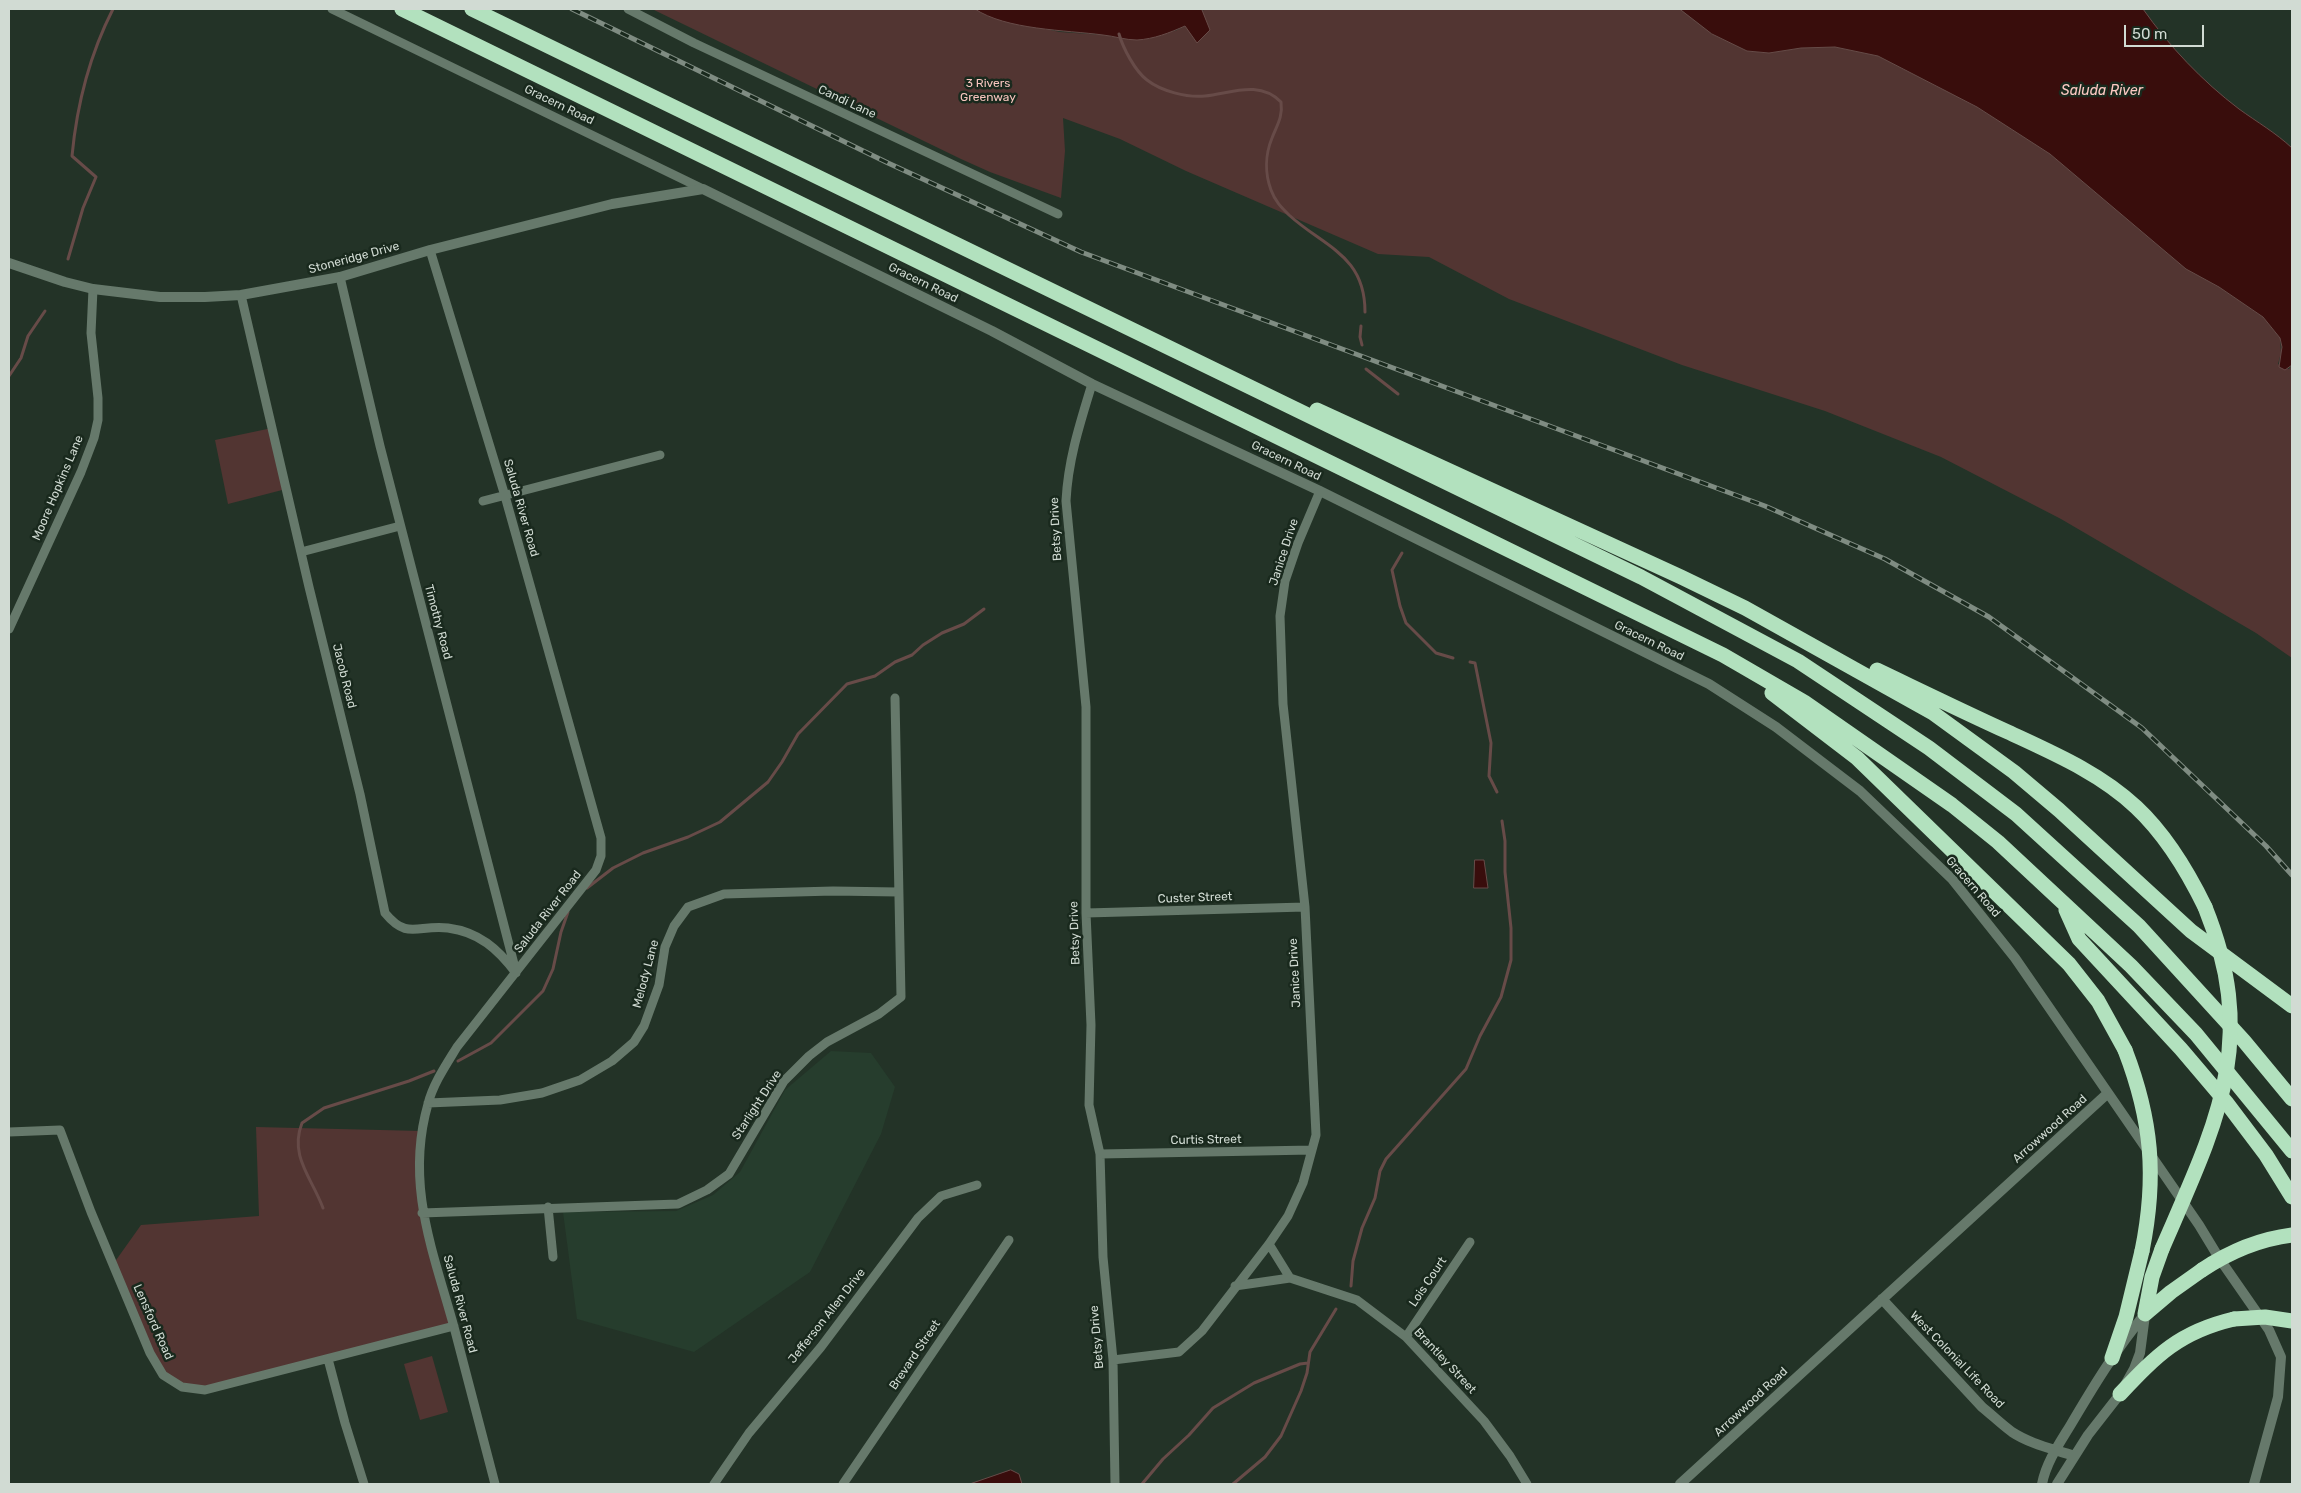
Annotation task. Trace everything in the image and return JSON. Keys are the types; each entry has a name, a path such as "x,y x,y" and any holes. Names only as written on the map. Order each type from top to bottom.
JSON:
{"highway":[{"path":"402,9 1723,655 1804,702 1952,805 1998,842 2131,966 2196,1034 2292,1151"},
{"path":"472,9 1641,577 1798,661 1929,748 2016,814 2139,926 2244,1041 2292,1099"},
{"path":"1145,337 1346,422 2044,749 2104,782 2136,807 2161,834 2183,865 2205,907 2218,942 2228,989 2230,1033 2227,1074 2220,1107 2207,1144 2162,1249 2152,1277 2145,1314"},
{"path":"1745,608 1917,704 1990,754 2059,810 2191,931 2292,1006"},
{"path":"1723,655 1857,758 2029,924 2085,983 2108,1017 2125,1050 2142,1100 2149,1142 2151,1187 2142,1251 2126,1317 2112,1358"},
{"path":"2063,904 2079,939 2181,1049 2226,1102 2266,1155 2292,1197"},
{"path":"2145,1314 2171,1292 2202,1270 2235,1251 2269,1239 2292,1235"},
{"path":"2120,1394 2164,1350 2197,1330 2234,1319 2265,1317 2292,1321"}],"street":[{"name":"Gracern Road","path":"332,9 992,331 1092,384 1320,491 1709,684 1776,726 1817,756 1860,791 1952,879 2015,958 2108,1093"},
{"name":"Candi Lane","path":"628,9 694,43 1058,214"},
{"name":"Stoneridge Drive","path":"9,263 50,278 93,290 160,297 241,295 340,277 430,250 612,204 703,189"},
{"name":"Saluda River Road","path":"430,250 505,496 601,838 601,856 596,870 457,1047 428,1103 419,1159 422,1213 454,1326 495,1484"},
{"name":"Timothy Road","path":"340,277 400,526 516,973"},
{"name":"Moore Hopkins Lane","path":"9,629 81,472 94,438 98,420 98,398 90,333 93,290"},
{"name":"Jacob Road","path":"241,295 360,794 385,913 395,925 408,930 446,927 466,931 481,938 502,953 516,973"},
{"name":"Betsy Drive","path":"1092,384 1072,451 1067,475 1066,501 1086,707 1086,913 1091,1026 1089,1105 1100,1154 1103,1257 1112,1360 1115,1484"},
{"path":"482,502 660,455"},
{"name":"Janice Drive","path":"1112,1360 1179,1352 1202,1330 1270,1244 1288,1216 1303,1183 1316,1135 1304,907 1282,704 1280,616 1285,581 1298,543 1320,491"},
{"path":"301,552 400,526"},
{"name":"Starlight Drive","path":"422,1213 548,1207 678,1204 707,1190 729,1174 784,1081 809,1056 827,1042 879,1014 901,997 895,698"},
{"name":"Melody Lane","path":"428,1103 500,1100 542,1093 580,1080 612,1060 634,1042 644,1026 659,985 665,947 674,926 688,907 724,894 833,891 898,892"},
{"name":"Custer Street","path":"1086,913 1304,907"},
{"path":"2108,1093 2200,1225 2219,1258 2269,1330 2281,1357 2278,1397 2254,1484"},
{"name":"Arrowwood Road","path":"1680,1484 2108,1093"},
{"name":"Lensford Road","path":"9,1132 60,1130 91,1212 150,1353 163,1375 182,1387 205,1390 454,1326"},
{"name":"Curtis Street","path":"1100,1154 1312,1150"},
{"name":"Jefferson Allen Drive","path":"714,1484 749,1433 821,1347 918,1218 941,1196 977,1185"},
{"path":"548,1207 553,1257"},
{"name":"Brevard Street","path":"843,1484 1009,1240"},
{"name":"Lois Court","path":"1406,1337 1470,1242"},
{"path":"1270,1244 1290,1278"},
{"name":"Brantley Street","path":"1235,1286 1290,1278 1357,1300 1406,1337 1484,1421 1510,1456 1527,1484"},
{"name":"West Colonial Life Road","path":"1882,1299 1982,1407 2013,1433 2074,1456"},
{"path":"2042,1484 2044,1473 2056,1450 2112,1358 2145,1314"},
{"path":"2057,1484 2102,1415 2120,1394 2134,1369 2140,1353 2145,1314"},
{"path":"328,1359 364,1484"}],"shaded area":[{"path":"831,1051 871,1053 895,1087 881,1134 810,1272 694,1352 577,1319 563,1212 676,1211 713,1195 740,1172 785,1090"}],"green space":[{"name":"3 Rivers Greenway","path":"652,9 975,9 1001,20 1060,32 1127,39 1175,31 1185,26 1205,9 1680,9 1712,34 1747,51 1769,53 1801,48 1835,47 1878,56 1977,107 2050,154 2186,269 2219,287 2263,317 2280,338 2281,353 2278,364 2289,369 2292,365 2292,658 2256,633 2061,519 1941,457 1825,411 1682,365 1509,299 1429,257 1378,254 1186,171 1120,139 1063,118 1065,151 1061,198 990,172 961,159"},
{"path":"272,428 286,489 228,504 215,440"},
{"path":"256,1127 422,1131 419,1186 454,1326 205,1390 182,1387 163,1375 114,1263 141,1225 259,1216"},
{"path":"432,1356 448,1412 420,1420 404,1364"}],"water":[{"path":"975,9 1205,9 1202,10 1210,30 1197,43 1185,26 1155,37 1133,40 1019,25 988,16"},
{"name":"Saluda River","path":"1680,9 2143,9 2175,50 2199,75 2239,109 2273,132 2292,148 2292,365 2285,370 2279,367 2282,347 2280,338 2263,317 2219,287 2186,269 2050,154 1977,107 1878,56 1835,47 1801,48 1769,53 1747,51 1712,34"},
{"path":"1475,860 1484,860 1488,888 1474,888"},
{"path":"1011,1470 1019,1474 1022,1484 970,1484"}],"waterway":[{"path":"68,259 83,208 96,177 72,156 77,117 85,80 97,44 113,9"},
{"path":"1119,34 1126,52 1138,71 1147,80 1159,87 1182,95 1198,96 1245,90 1264,91 1273,95 1281,102 1280,117 1267,158 1267,171 1271,190 1276,201 1289,215 1340,254 1350,265 1358,277 1363,293 1365,312"},
{"path":"9,376 21,358 28,336 45,311"},
{"path":"1361,326 1360,337 1362,345"},
{"path":"1366,369 1398,394"},
{"path":"1402,553 1392,570 1406,623 1436,653 1453,658"},
{"path":"587,888 613,868 643,853 688,837 720,822 768,782 798,734 847,684 875,676 895,662 912,655 923,645 942,633 964,624 984,609"},
{"path":"1470,662 1475,663 1491,743 1489,776 1497,792"},
{"path":"1351,1286 1353,1261 1362,1228 1375,1198 1380,1171 1386,1159 1466,1069 1480,1036 1501,997 1511,960 1511,928 1502,821"},
{"path":"458,1061 491,1043 543,991 553,969 561,932 568,912"},
{"path":"323,1208 303,1167 300,1156 298,1146 302,1123 324,1108 409,1081 434,1071"},
{"path":"1233,1484 1265,1457 1281,1436 1301,1391 1307,1373 1310,1352 1336,1309"},
{"path":"1142,1484 1163,1459 1189,1435 1213,1408 1254,1383 1300,1364 1308,1363"}],"railway":[{"path":"572,9 888,163 1081,252 1765,506 1885,559 1989,617 2142,728 2266,846 2292,875"}]}
